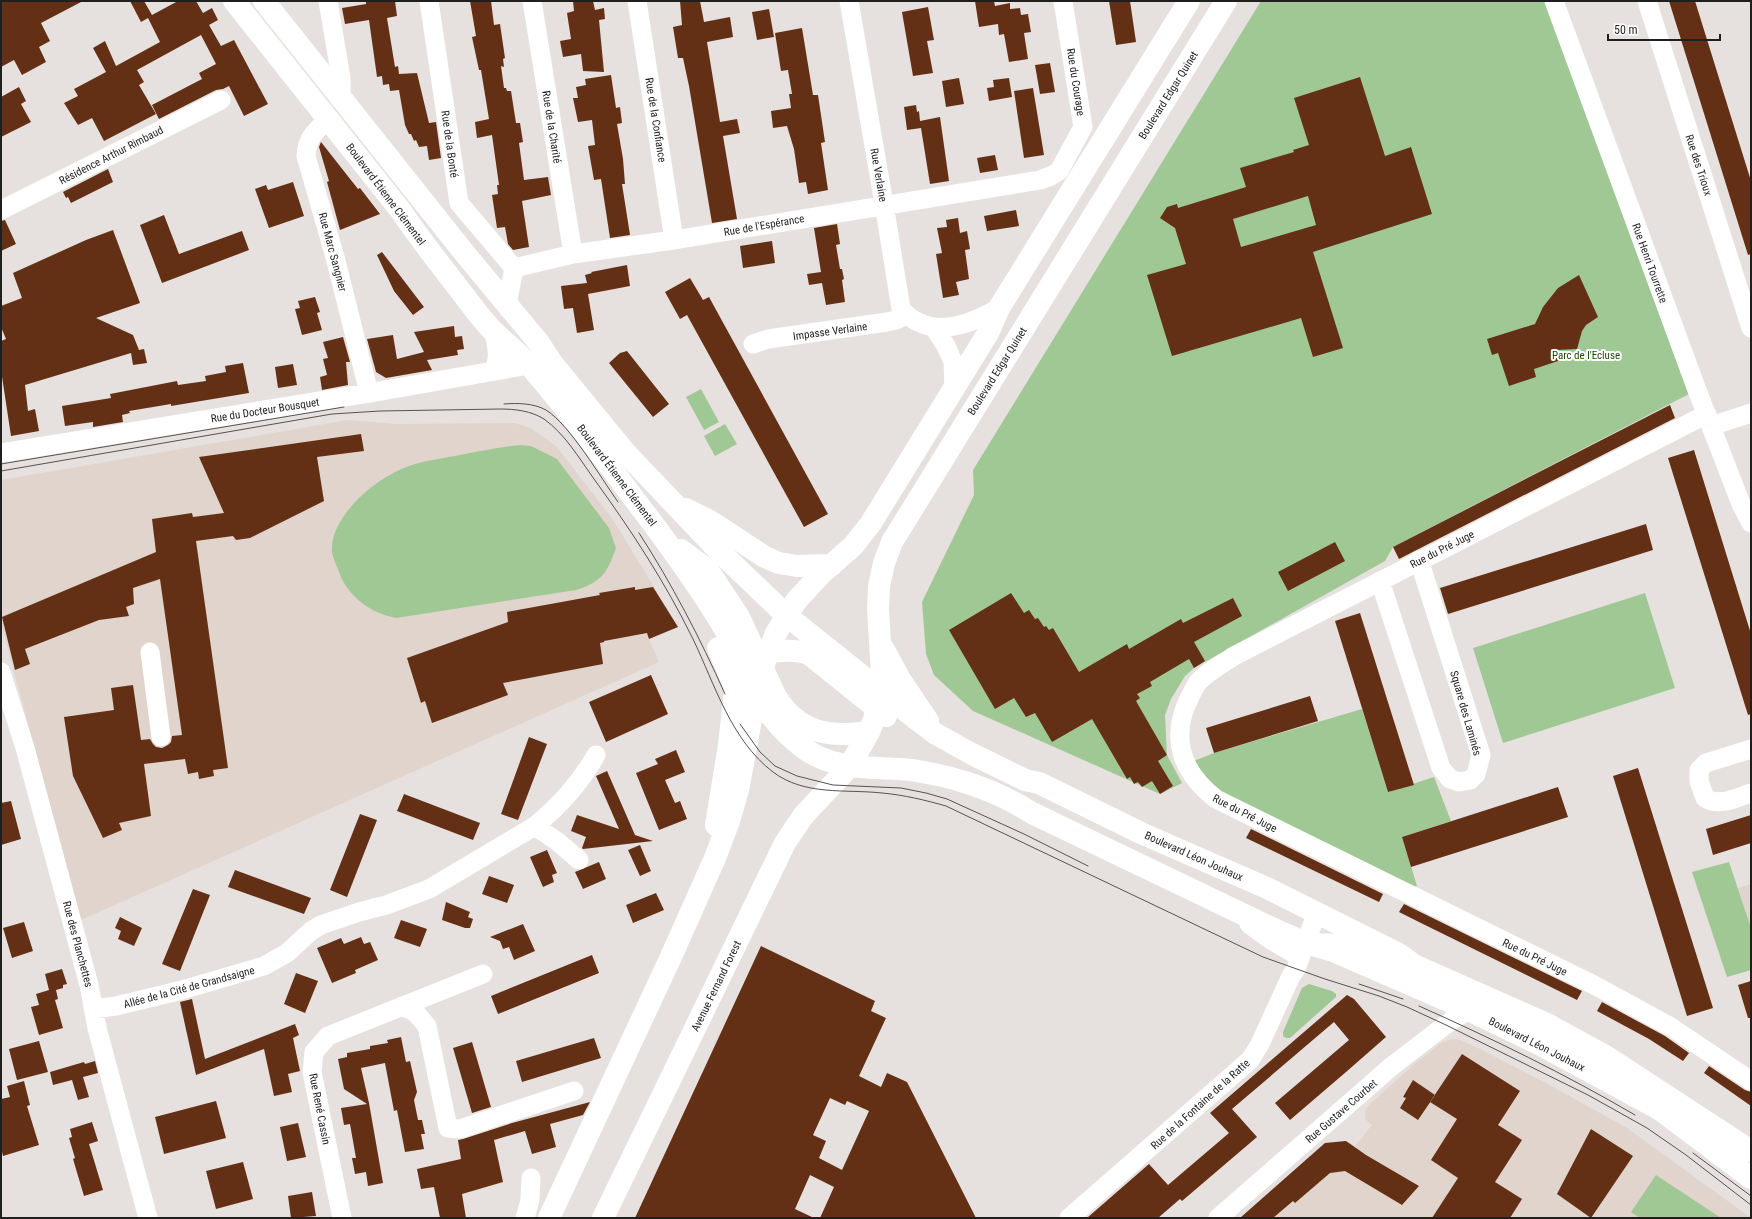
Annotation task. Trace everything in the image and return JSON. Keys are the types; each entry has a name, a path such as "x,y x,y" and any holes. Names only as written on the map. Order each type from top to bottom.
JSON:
{"main road":[{"name":"Boulevard Étienne Clémentel","path":"234,1 401,211 418,236 494,332 516,351 575,419 701,590 723,626 756,693 772,718 782,730 806,750 821,759 849,767"},
{"name":"Boulevard Étienne Clémentel","path":"264,1 466,255 539,343 552,363 624,451 718,550 878,700"},
{"path":"549,1218 674,952 715,858 729,821 738,790 756,693 765,659 786,615 811,584 853,546 864,533 954,391 988,333 999,308 1189,1"},
{"name":"Boulevard Edgar Quinet","path":"849,767 869,732 878,700 882,674 878,609 879,586 884,563 892,542 1226,1"},
{"path":"672,502 710,521 765,557 779,563 797,566 832,564"},
{"path":"660,533 708,570 765,659 776,696 784,708 794,718 808,728 828,734 869,732"},
{"path":"701,590 710,629 735,687 730,745 716,826 715,858"},
{"path":"881,643 901,681 936,734"},
{"path":"765,659 792,651 809,654 878,700 972,754"},
{"path":"878,700 921,739 972,754"},
{"name":"Boulevard Léon Jouhaux","path":"972,754 1025,780 1039,783 1143,834 1267,888 1294,903 1317,912 1399,954 1414,965 1547,1024 1607,1057 1751,1151"},
{"name":"Boulevard Léon Jouhaux","path":"849,767 910,770 952,778 1017,804 1032,813 1224,906 1303,950 1334,951 1469,1010 1541,1045 1659,1109 1751,1178"},
{"name":"Avenue Fernand Forest","path":"603,1218 785,843 803,816 849,767"}],"street":[{"path":"328,1 341,78 341,97"},
{"name":"Rue de la Bonté","path":"429,1 458,203 514,268"},
{"name":"Rue de la Charité","path":"532,1 573,254"},
{"name":"Rue de la Confiance","path":"638,1 674,240"},
{"name":"Rue Verlaine","path":"849,1 884,204 899,303 901,309 906,315"},
{"name":"Rue du Courage","path":"1051,176 1059,171 1064,164 1084,127 1063,1"},
{"name":"Rue Henri Tourrette","path":"1554,1 1709,420 1741,504 1751,523"},
{"name":"Rue des Trioux","path":"1647,1 1751,328"},
{"name":"Résidence Arthur Rimbaud","path":"1,210 221,100"},
{"name":"Rue Marc Sangnier","path":"328,119 310,136 306,146 306,156 335,257 369,393"},
{"name":"Rue de l'Espérance","path":"514,268 573,254 674,240 884,204 1040,180 1051,176"},
{"path":"507,305 514,268"},
{"path":"906,315 935,329 967,324 999,308"},
{"name":"Impasse Verlaine","path":"753,344 768,339 896,320 906,315"},
{"path":"935,329 946,346 953,362 954,391"},
{"path":"493,370 498,356 494,332"},
{"path":"528,364 552,363"},
{"name":"Rue du Docteur Bousquet","path":"1,453 369,393 528,364"},
{"path":"1709,420 1751,413"},
{"name":"Rue du Pré Juge","path":"1709,420 1419,560 1234,656 1211,671 1198,682 1184,710 1180,737 1181,750 1184,760 1196,782 1216,799 1594,985 1671,1027 1751,1081"},
{"name":"Square des Laminés","path":"1380,581 1441,768 1450,779 1459,782 1470,780 1476,774 1481,755 1419,560"},
{"path":"150,652 161,737"},
{"name":"Rue des Planchettes","path":"1,672 27,756 89,985 97,1028 148,1218"},
{"path":"1751,749 1706,763 1699,770 1699,781 1705,798 1712,803 1725,802 1751,793"},
{"name":"Allée de la Cité de Grandsaigne","path":"93,1009 116,1006 182,990 264,966 287,953 307,934 321,925 352,914 386,905 430,889 535,826 545,818 578,782 596,755"},
{"path":"535,826 564,846 579,860"},
{"name":"Rue de la Fontaine de la Ratte","path":"1069,1218 1250,1060 1262,1040 1303,950 1317,912"},
{"name":"Boulevard Léon Jouhaux","path":"1303,950 1344,943 1398,965 1414,965"},
{"name":"Rue René Cassin","path":"342,1218 312,1072 314,1052 328,1036 483,974"},
{"path":"402,1006 415,1012 427,1026 448,1128 460,1129 574,1091"},
{"name":"Rue Gustave Courbet","path":"1218,1218 1392,1066 1452,1020 1469,1010"},
{"path":"525,1218 530,1200 531,1178"}],"shaded area":[{"path":"348,420 395,424 515,423 531,428 557,447 614,521 678,627 649,639 659,662 81,920 1,624 1,480"},
{"path":"1751,884 1751,928 1738,888"},
{"path":"1458,1039 1478,1048 1544,1082 1627,1128 1751,1218 1240,1218 1325,1143 1346,1141 1355,1146 1372,1125 1365,1119 1366,1108 1412,1066 1441,1043"}],"green space":[{"name":"Parc de l'Ecluse","path":"1261,1 1545,1 1689,394 1393,547 1385,561 1194,668 1185,676 1171,699 1165,715 1167,755 1182,783 1160,794 973,711 934,675 926,654 922,602 974,495 973,470"},
{"path":"701,389 719,422 704,430 686,397"},
{"path":"725,424 737,444 715,456 704,436"},
{"path":"520,445 531,446 557,459 609,528 616,548 610,564 598,580 576,590 396,618 387,616 370,608 354,596 343,581 333,557 332,546 334,536 340,522 352,505 360,497 386,477 415,464"},
{"path":"1645,593 1675,688 1503,743 1473,648"},
{"path":"1362,709 1388,792 1434,777 1451,821 1402,837 1417,886 1402,891 1241,812 1186,764 1214,753"},
{"path":"1729,862 1751,928 1751,970 1727,977 1692,872"},
{"path":"1309,984 1332,991 1336,994 1336,997 1290,1038 1286,1038 1283,1036 1283,1032 1302,988"},
{"path":"1656,1175 1721,1218 1640,1218 1631,1212"}],"building":[{"path":"1,1 83,1 41,23 50,41 39,47 46,62 22,75 14,60 1,67"},
{"path":"130,1 144,1 152,15 178,1 196,1 203,13 212,8 218,20 209,25 221,46 234,40 268,104 244,116 229,86 216,90 159,119 152,105 202,79 199,73 216,64 201,35 137,70 144,82 139,85 156,114 104,141 92,118 78,125 64,103 78,96 74,89 106,72 93,48 105,41 116,66 160,42 148,18 141,22"},
{"path":"366,1 395,1 397,16 387,18 395,67 398,66 399,74 417,73 429,123 436,122 441,158 429,160 427,146 419,147 416,140 414,141 411,134 409,134 405,125 399,90 390,91 389,84 383,85 382,76 377,77 369,20 345,24 342,8 366,4"},
{"path":"470,1 491,1 494,25 500,24 505,58 503,59 504,67 501,66 504,88 506,88 507,91 511,91 516,123 520,123 523,142 519,143 524,180 548,177 551,195 522,201 529,247 513,250 508,244 505,227 497,228 492,195 498,194 497,185 499,185 492,135 477,138 475,122 489,119 481,70 479,70 472,37 476,36"},
{"path":"573,1 593,1 595,10 604,8 605,19 599,20 604,72 583,71 581,54 563,57 560,41 571,39 567,13 574,11"},
{"path":"680,1 700,1 704,22 730,17 733,37 707,42 720,122 737,119 740,133 723,136 737,219 712,223 689,86 683,58 678,58 673,27 682,25"},
{"path":"975,1 994,1 995,6 1010,3 1010,9 1020,8 1021,15 1028,14 1031,32 1024,33 1028,59 1009,62 1004,34 999,35 998,24 979,27"},
{"path":"1109,1 1130,1 1136,42 1116,45"},
{"path":"1669,1 1695,1 1751,181 1751,254 1748,255"},
{"path":"928,7 934,40 927,41 933,73 913,76 902,12"},
{"path":"769,9 774,37 757,40 752,12"},
{"path":"802,28 813,95 818,95 825,142 821,143 828,190 808,194 806,182 799,183 794,149 787,126 773,128 771,111 791,108 789,94 792,94 788,70 781,71 775,33"},
{"path":"1050,63 1055,92 1040,94 1035,65"},
{"path":"611,75 616,108 620,107 622,123 617,124 623,159 625,184 622,184 630,235 610,238 601,179 594,180 588,146 595,145 592,120 578,122 573,98 578,98 576,87 586,85 585,79"},
{"path":"1360,77 1385,156 1411,147 1432,214 1313,252 1343,348 1313,357 1301,318 1172,356 1147,275 1186,264 1175,228 1160,218 1167,207 1177,204 1178,208 1246,187 1240,168 1294,152 1293,150 1309,145 1294,98","holes":["1308,196 1316,225 1241,247 1233,219"]},
{"path":"959,78 964,104 946,107 942,81"},
{"path":"1009,78 1012,97 989,101 987,88 994,87 993,80"},
{"path":"19,87 26,101 21,104 31,122 1,137 1,97"},
{"path":"1033,88 1044,155 1024,158 1014,91"},
{"path":"916,105 917,112 919,111 920,121 940,117 949,181 930,184 921,128 907,130 904,107"},
{"path":"321,142 380,214 340,230 327,182 329,181 319,147"},
{"path":"995,155 998,170 980,173 977,158"},
{"path":"108,169 113,182 71,203 68,197 66,198 63,192"},
{"path":"293,182 304,216 269,228 255,189 266,185 268,190"},
{"path":"1016,210 1019,226 987,231 984,216"},
{"path":"164,215 179,254 242,231 249,250 162,283 140,225"},
{"path":"958,218 960,233 967,231 970,249 965,250 969,279 956,282 959,295 943,298 936,254 942,253 937,228 947,227 946,220"},
{"path":"5,220 16,244 1,251 1,221"},
{"path":"837,224 840,244 836,245 840,269 842,269 844,279 842,280 845,302 826,305 822,283 809,285 807,274 821,272 814,228"},
{"path":"113,230 140,303 96,318 133,335 139,350 144,349 147,363 133,365 131,353 25,385 28,411 35,409 39,431 11,436 1,370 1,341 6,339 1,327 1,306 22,298 13,273 86,240"},
{"path":"772,241 775,263 743,268 740,246"},
{"path":"382,252 424,307 413,315 394,291 377,255"},
{"path":"627,265 630,286 588,294 594,330 577,333 573,308 564,309 561,286 587,283 585,275 592,273 591,272"},
{"path":"1579,275 1598,317 1586,325 1582,331 1577,349 1557,350 1558,361 1534,369 1536,377 1509,386 1498,353 1492,355 1487,339 1535,324 1543,307 1558,288"},
{"path":"690,278 703,300 709,297 828,514 804,527 687,315 680,319 665,292"},
{"path":"315,297 320,312 317,313 322,330 302,335 295,309 300,308 298,301"},
{"path":"454,326 455,337 462,336 464,349 457,350 458,355 427,360 432,370 386,378 376,372 367,339 393,335 397,359 424,352 414,332"},
{"path":"343,337 350,362 346,362 348,385 322,390 320,377 327,375 323,359 328,358 323,342"},
{"path":"627,351 669,404 653,417 609,363 620,353"},
{"path":"243,363 249,393 171,406 171,404 129,411 130,413 122,415 123,422 93,427 93,422 65,426 62,406 111,398 110,394 177,381 178,385 206,381 205,376 226,372 225,366"},
{"path":"293,364 297,385 278,388 275,367"},
{"path":"1670,405 1675,418 1399,559 1393,547"},
{"path":"361,434 364,451 317,457 324,501 250,538 236,540 233,536 196,541 228,768 213,770 214,776 199,779 198,772 188,774 185,759 144,764 151,816 119,823 122,830 103,838 73,776 64,717 114,710 111,688 133,685 141,740 150,739 156,747 162,748 171,742 172,736 182,735 160,579 133,588 134,604 126,607 129,616 99,620 25,649 30,664 15,670 2,617 156,552 152,519 192,513 193,517 224,513 199,457"},
{"path":"1694,450 1751,634 1751,714 1748,715 1668,458"},
{"path":"1646,524 1653,550 1448,614 1440,588"},
{"path":"1335,542 1345,561 1288,591 1278,572"},
{"path":"635,587 635,590 653,587 678,627 649,639 647,633 604,641 600,643 603,664 503,683 508,695 432,723 425,701 421,703 407,658 508,622 507,612"},
{"path":"1011,593 1024,613 1029,610 1035,619 1038,618 1044,627 1046,626 1049,630 1053,628 1079,672 1127,644 1129,649 1181,619 1183,623 1233,598 1242,616 1194,642 1205,661 1194,668 1189,659 1150,682 1152,686 1137,694 1140,698 1136,701 1167,755 1158,761 1173,786 1160,794 1152,781 1142,787 1138,782 1134,784 1130,777 1127,779 1092,719 1052,742 1035,713 1026,717 1014,698 995,709 949,630"},
{"path":"1360,613 1414,785 1388,792 1335,621"},
{"path":"651,675 668,714 606,742 589,702"},
{"path":"1310,696 1318,721 1214,753 1206,728"},
{"path":"529,737 547,744 518,820 501,814"},
{"path":"676,750 685,772 665,780 675,803 680,801 687,819 659,830 636,773 658,764 655,759"},
{"path":"1638,768 1713,1008 1687,1016 1613,776"},
{"path":"607,771 635,835 653,841 582,848 586,837 571,831 577,815 619,829 596,776"},
{"path":"1558,787 1568,817 1411,867 1402,837"},
{"path":"404,794 480,823 473,840 397,811"},
{"path":"11,801 21,839 1,845 1,803"},
{"path":"360,814 377,820 347,897 330,890"},
{"path":"1751,815 1751,843 1713,855 1706,829"},
{"path":"1251,829 1383,894 1379,902 1246,838"},
{"path":"640,845 651,871 640,876 628,850"},
{"path":"547,850 557,873 552,875 554,882 543,887 530,857"},
{"path":"599,862 606,879 583,889 575,872"},
{"path":"235,870 311,898 304,914 228,887"},
{"path":"489,876 514,885 507,903 482,894"},
{"path":"193,889 210,895 180,971 162,964"},
{"path":"656,893 664,910 633,923 626,905"},
{"path":"446,902 470,912 468,917 473,919 470,928 465,928 442,920"},
{"path":"1404,904 1582,991 1577,1000 1399,912"},
{"path":"120,917 142,928 134,946 118,939 121,931 115,928"},
{"path":"401,920 427,929 420,947 394,938"},
{"path":"24,922 33,951 12,958 3,928"},
{"path":"523,924 535,951 514,960 509,947 503,949 500,941 490,937"},
{"path":"361,937 364,944 370,942 378,960 355,970 356,973 332,983 317,948 341,938 344,944"},
{"path":"761,946 875,1001 871,1011 886,1018 859,1076 881,1087 887,1073 907,1082 976,1218 820,1218 834,1187 810,1175 795,1209 814,1218 635,1218","holes":["830,1098 845,1105 847,1101 869,1111 842,1170 819,1158 826,1141 813,1135"]},
{"path":"592,955 599,973 498,1014 491,996"},
{"path":"62,969 67,984 63,985 63,988 56,990 58,999 55,1000 63,1028 39,1035 31,1007 39,1005 36,994 49,990 45,974"},
{"path":"296,973 318,981 305,1013 284,1004"},
{"path":"1751,981 1751,1018 1748,1018 1738,985"},
{"path":"1347,995 1354,999 1386,1037 1346,1072 1290,1120 1275,1103 1349,1040 1334,1022 1232,1109 1257,1137 1182,1201 1180,1199 1158,1218 1087,1218 1149,1164 1168,1185 1229,1133 1210,1113"},
{"path":"192,999 205,1059 295,1024 299,1035 293,1038 300,1071 288,1074 292,1092 274,1096 264,1049 196,1075 180,1002"},
{"path":"1602,1002 1665,1036 1689,1053 1683,1061 1649,1039 1597,1011"},
{"path":"401,1037 406,1062 410,1061 417,1092 414,1100 418,1120 422,1120 425,1134 421,1134 424,1149 405,1152 397,1110 394,1111 385,1063 361,1068 369,1103 383,1183 368,1186 366,1172 355,1174 352,1158 356,1158 350,1124 344,1125 341,1108 367,1104 344,1089 338,1059 347,1057 347,1053 370,1049 370,1046 388,1043 387,1040"},
{"path":"594,1038 601,1058 522,1082 516,1061"},
{"path":"39,1041 48,1072 17,1080 9,1049"},
{"path":"472,1042 491,1107 472,1113 453,1048"},
{"path":"1462,1054 1520,1091 1498,1125 1522,1140 1495,1182 1522,1199 1510,1218 1432,1218 1458,1178 1431,1160 1457,1119 1430,1102"},
{"path":"95,1061 98,1073 83,1077 89,1097 78,1100 72,1080 53,1085 50,1072 84,1062 85,1064"},
{"path":"1709,1066 1745,1090 1751,1092 1751,1106 1704,1073"},
{"path":"1413,1080 1435,1095 1418,1120 1400,1108 1406,1098 1403,1097"},
{"path":"24,1081 30,1105 27,1106 39,1145 3,1156 1,1148 1,1099 10,1097 7,1086"},
{"path":"216,1101 226,1138 164,1154 155,1117"},
{"path":"590,1102 583,1115 550,1124 556,1147 532,1154 525,1131 494,1140 503,1182 462,1194 466,1218 440,1218 434,1187 421,1189 417,1169 461,1159 458,1140 512,1123"},
{"path":"92,1122 98,1141 89,1144 103,1190 84,1196 73,1159 75,1158 69,1138 72,1137 70,1129"},
{"path":"298,1123 306,1157 287,1161 280,1127"},
{"path":"1591,1129 1633,1156 1591,1218 1557,1194"},
{"path":"1346,1141 1366,1155 1419,1186 1402,1205 1345,1171 1330,1173 1295,1203 1293,1201 1273,1218 1240,1218 1325,1143"},
{"path":"243,1162 253,1199 216,1209 206,1171"},
{"path":"312,1192 316,1216 291,1218 288,1196"}],"tram line":[{"path":"504,404 536,406 546,410 555,417 575,439 618,502"},
{"path":"1,464 344,407"},
{"path":"1,471 332,414 380,411 500,409 518,410 534,414 552,425 565,439 621,518 671,597 693,639 717,693 735,728 758,759 785,780 812,788 890,794 946,806 1263,957 1379,996 1407,1007 1588,1095 1647,1128 1686,1155 1751,1205"},
{"path":"639,533 685,612 706,652 725,694"},
{"path":"740,724 760,752 775,766 797,776 833,785 901,788 947,799 1024,834 1088,866"},
{"path":"1359,984 1403,999"},
{"path":"1419,1006 1474,1031 1582,1085 1635,1115"},
{"path":"1693,1153 1751,1196"}]}
